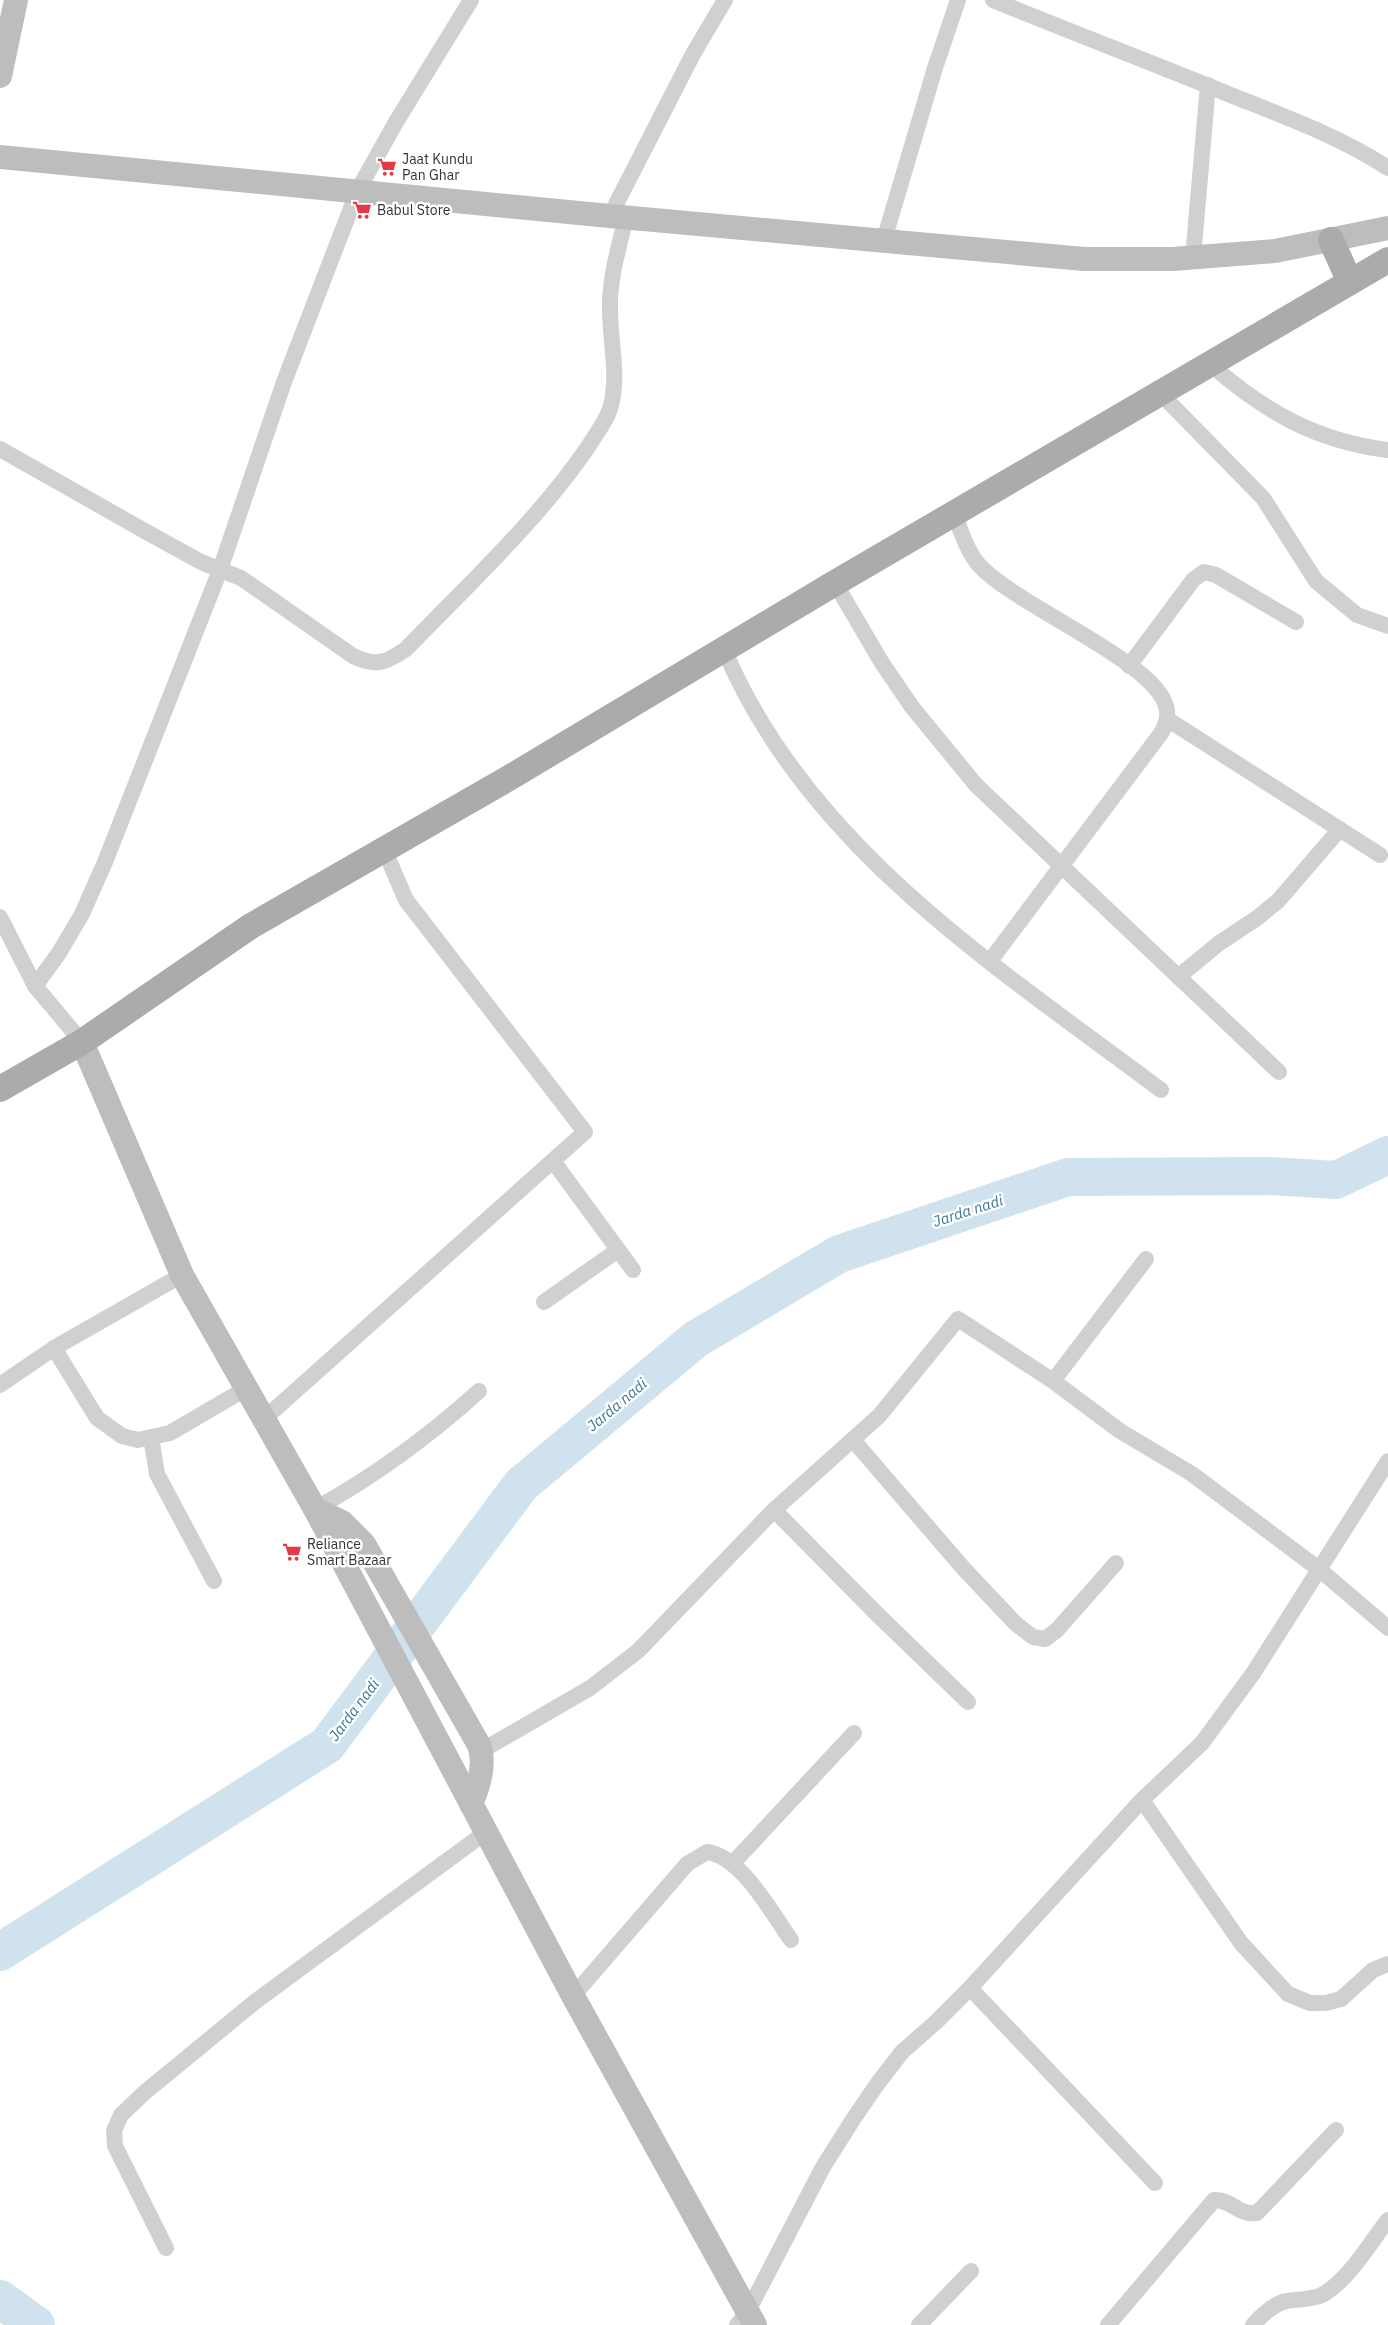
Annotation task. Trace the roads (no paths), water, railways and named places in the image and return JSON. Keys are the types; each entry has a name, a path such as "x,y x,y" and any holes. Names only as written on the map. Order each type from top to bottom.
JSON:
{"main road":[{"path":"1331,240 1368,277"},
{"path":"0,1089 82,1042 251,926 1160,393 1368,277 1388,260"}],"street":[{"path":"0,76 16,0"},
{"path":"35,986 59,953 82,914 108,853 220,570 284,382 358,190 396,122 471,0"},
{"path":"0,448 143,530 220,570 241,578 353,656 368,663 391,660 406,649 553,494 608,414 613,399 614,380 609,308 616,259 618,217 693,54 725,0"},
{"path":"884,240 935,68 958,0"},
{"path":"993,0 1106,47 1289,118 1366,154 1388,168"},
{"path":"1192,258 1208,85"},
{"path":"0,157 358,190 618,217 1084,259 1192,258 1275,251 1388,228"},
{"path":"1210,364 1241,391 1276,413 1320,435 1356,446 1388,450"},
{"path":"1160,393 1263,498 1316,581 1357,615 1388,626"},
{"path":"954,514 977,564 1000,585 1130,666 1155,688 1166,705 1168,719 1162,732 990,961"},
{"path":"1130,666 1193,580 1204,572 1216,575 1296,622"},
{"path":"835,583 882,663 941,744 1000,810 1279,1072"},
{"path":"724,649 737,680 778,747 837,824 900,887 990,961 1161,1090"},
{"path":"1168,719 1380,855"},
{"path":"1178,977 1218,944 1257,918 1278,901 1340,829"},
{"path":"264,1419 585,1132 406,900 384,849"},
{"path":"0,917 35,986 82,1042 182,1276 315,1509 572,1996 747,2320"},
{"path":"553,1161 633,1270"},
{"path":"544,1302 618,1250"},
{"path":"1053,1381 1146,1259"},
{"path":"0,1385 54,1348 182,1276"},
{"path":"480,1748 614,1671 638,1651 774,1510 879,1416 958,1319 1053,1381 1120,1431 1192,1474 1320,1570 1388,1628"},
{"path":"54,1348 97,1418 122,1436 138,1440 170,1433 247,1388"},
{"path":"315,1509 350,1490 416,1445 479,1390"},
{"path":"152,1437 157,1474 214,1581"},
{"path":"853,1440 964,1569 1016,1624 1033,1637 1045,1639 1057,1630 1116,1563"},
{"path":"747,2320 801,2206 854,2118 902,2052 970,1988 1142,1800 1202,1743 1228,1710 1320,1570 1388,1461"},
{"path":"315,1509 332,1516 351,1529 374,1557 480,1748 482,1762 479,1782 468,1800"},
{"path":"774,1510 968,1702"},
{"path":"733,1863 854,1733"},
{"path":"1142,1800 1241,1943 1288,1994 1310,2003 1326,2003 1340,1998 1373,1970 1388,1964"},
{"path":"166,2248 115,2146 114,2131 121,2115 144,2093 256,2001 486,1832"},
{"path":"572,1996 687,1864 707,1852 718,1853 733,1863 791,1940"},
{"path":"970,1988 1155,2183"},
{"path":"1108,2325 1214,2200 1222,2200 1248,2215 1256,2214 1336,2130"},
{"path":"1253,2325 1272,2307 1285,2301 1322,2295 1347,2274 1388,2220"},
{"path":"919,2325 971,2272"}],"waterway":[{"name":"Jarda nadi","path":"0,1952 327,1745 521,1485 696,1339 839,1254 1068,1177 1269,1176 1336,1180 1388,1155"},
{"path":"0,2299 36,2325"}],"place":[{"name":"Jaat Kundu Pan Ghar","path":"387,167"},
{"name":"Babul Store","path":"362,210"},
{"name":"Reliance Smart Bazaar","path":"292,1552"}]}
